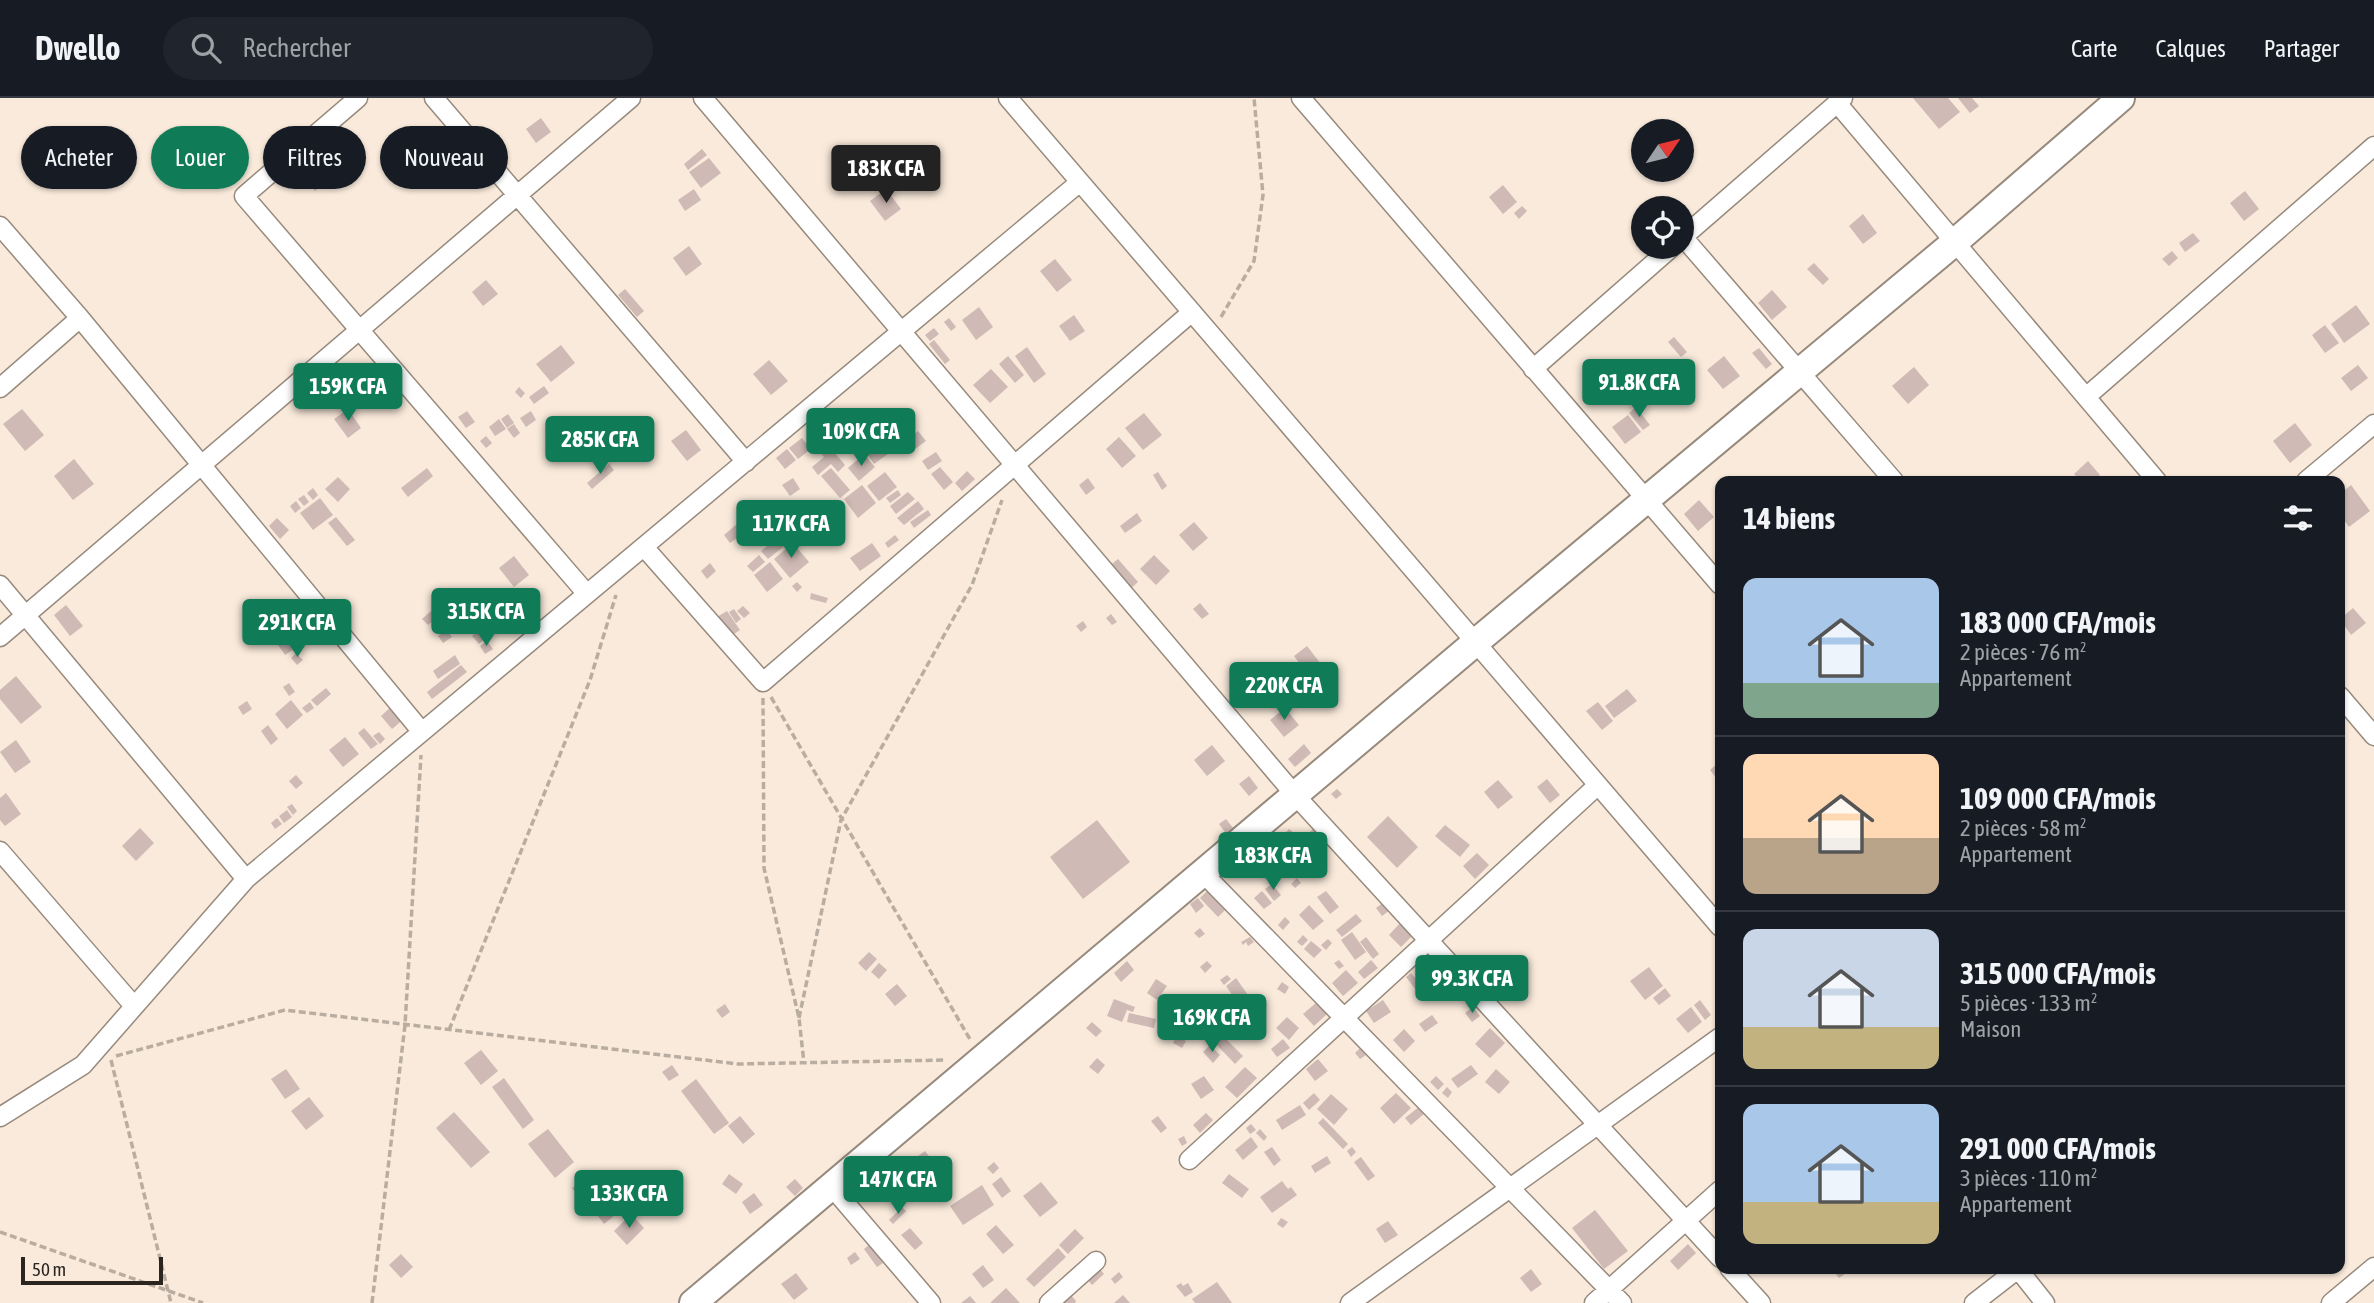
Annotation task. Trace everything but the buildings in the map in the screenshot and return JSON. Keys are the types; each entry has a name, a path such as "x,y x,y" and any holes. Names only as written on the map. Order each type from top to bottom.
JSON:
{"street":[{"path":"358,98 244,196 587,594"},
{"path":"434,98 746,462"},
{"path":"0,637 631,98"},
{"path":"703,98 1294,795 1715,1253"},
{"path":"1008,98 1715,921"},
{"path":"1301,98 1715,579"},
{"path":"704,1299 831,1186 1955,242 2121,98"},
{"path":"1694,228 1840,100 1955,242 2153,476"},
{"path":"2086,397 2374,146"},
{"path":"0,1117 83,1065 246,879 1080,182"},
{"path":"0,226 80,318 422,732"},
{"path":"1694,257 1800,372 1890,476"},
{"path":"1533,369 1658,259"},
{"path":"644,547 762,681 1192,312"},
{"path":"0,388 80,318"},
{"path":"2312,476 2374,424"},
{"path":"0,585 246,879"},
{"path":"2345,702 2374,736"},
{"path":"1189,1160 1598,785"},
{"path":"0,851 134,1006"},
{"path":"1203,873 1622,1303"},
{"path":"1350,1303 1715,1041"},
{"path":"831,1186 931,1303"},
{"path":"1594,1303 1715,1195"},
{"path":"1049,1303 1097,1261"},
{"path":"2331,1303 2374,1267"},
{"path":"1735,1274 1761,1303"},
{"path":"1974,1303 2012,1274"},
{"path":"2022,1274 2045,1303"}],"path":[{"path":"1211,334 1254,261 1263,195 1254,98"},
{"path":"799,1018 841,820 972,585 1015,465"},
{"path":"449,1030 590,680 625,562"},
{"path":"83,1065 285,1010 738,1064 981,1059 762,681"},
{"path":"762,681 764,868 799,1018 804,1063"},
{"path":"372,1303 405,1025 422,732"},
{"path":"111,1058 171,1303"},
{"path":"0,1232 202,1303"}]}
